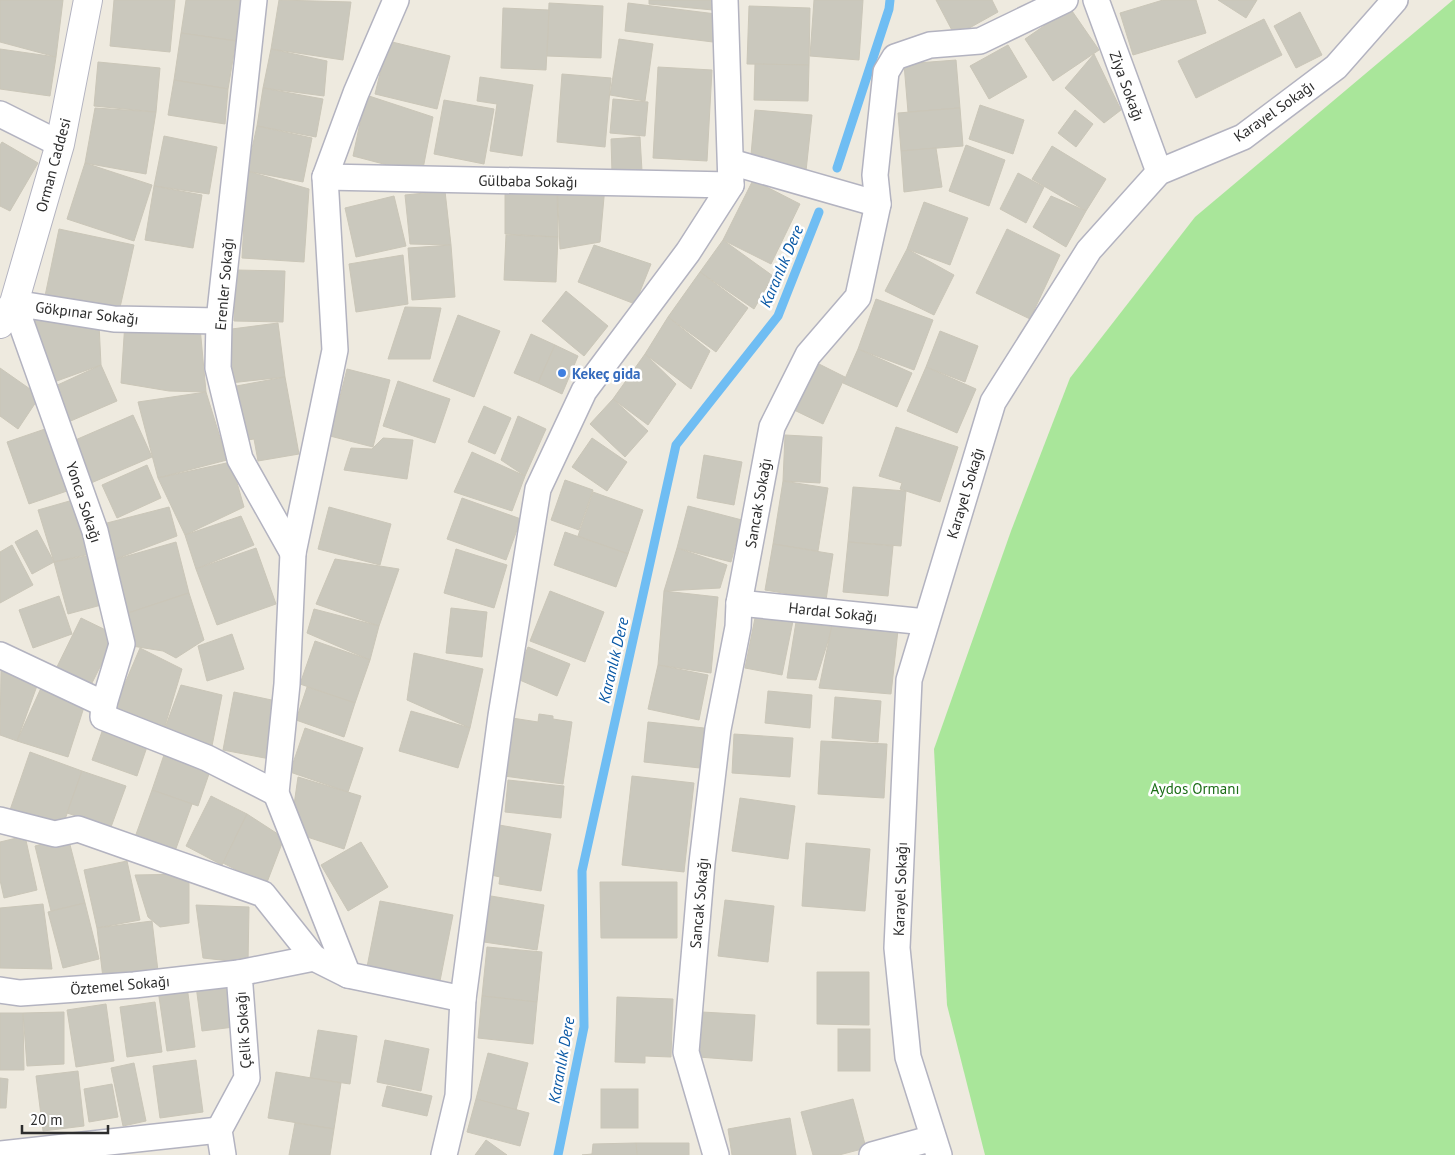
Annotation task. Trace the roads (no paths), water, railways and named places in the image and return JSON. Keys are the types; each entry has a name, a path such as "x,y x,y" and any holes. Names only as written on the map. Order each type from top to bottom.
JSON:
{"street":[{"name":"Orman Caddesi","path":"7,314 60,144 88,0"},
{"name":"Erenler Sokağı","path":"254,0 220,322 218,368 240,459 293,552"},
{"path":"348,975 276,793 287,684 293,552 335,350 325,177 356,93 396,0"},
{"path":"444,1155 458,1096 463,999 501,716 538,489 584,391 688,252 731,173 725,0"},
{"name":"Sancak Sokağı","path":"716,1155 686,1052 702,863 715,748 738,627 739,603 772,427 808,355 858,297 878,204 875,175 886,72 895,57 930,46 980,41 1065,0"},
{"name":"Ziya Sokağı","path":"1096,0 1159,172"},
{"name":"Karayel Sokağı","path":"936,1146 908,1057 897,948 909,680 993,402 1089,250 1159,172 1243,136 1250,131 1336,67 1395,0"},
{"path":"0,114 60,144"},
{"name":"Gülbaba Sokağı","path":"325,177 731,173 878,204"},
{"name":"Gökpınar Sokağı","path":"7,314 220,322"},
{"name":"Yonca Sokağı","path":"7,314 95,531 122,644 104,704"},
{"name":"Hardal Sokağı","path":"739,603 926,622"},
{"path":"0,655 104,704 103,717 207,758 276,793"},
{"path":"0,820 55,834 78,829 263,894 314,958 348,975 463,999"},
{"name":"Çelik Sokağı","path":"220,1130 247,1078 239,973 314,958"},
{"name":"Öztemel Sokağı","path":"0,990 20,993 115,987 239,973"},
{"path":"0,1154 65,1152 220,1130 223,1155"},
{"path":"872,1155 936,1146"}],"waterway":[{"name":"Karanlık Dere","path":"837,168 889,9 890,0"},
{"name":"Karanlık Dere","path":"558,1155 584,1027 582,871 676,445 778,316 819,212"}],"place":[{"name":"Kekeç gida","path":"562,373"}],"park label":[{"name":"Aydos Ormanı","path":"1195,788"}]}
